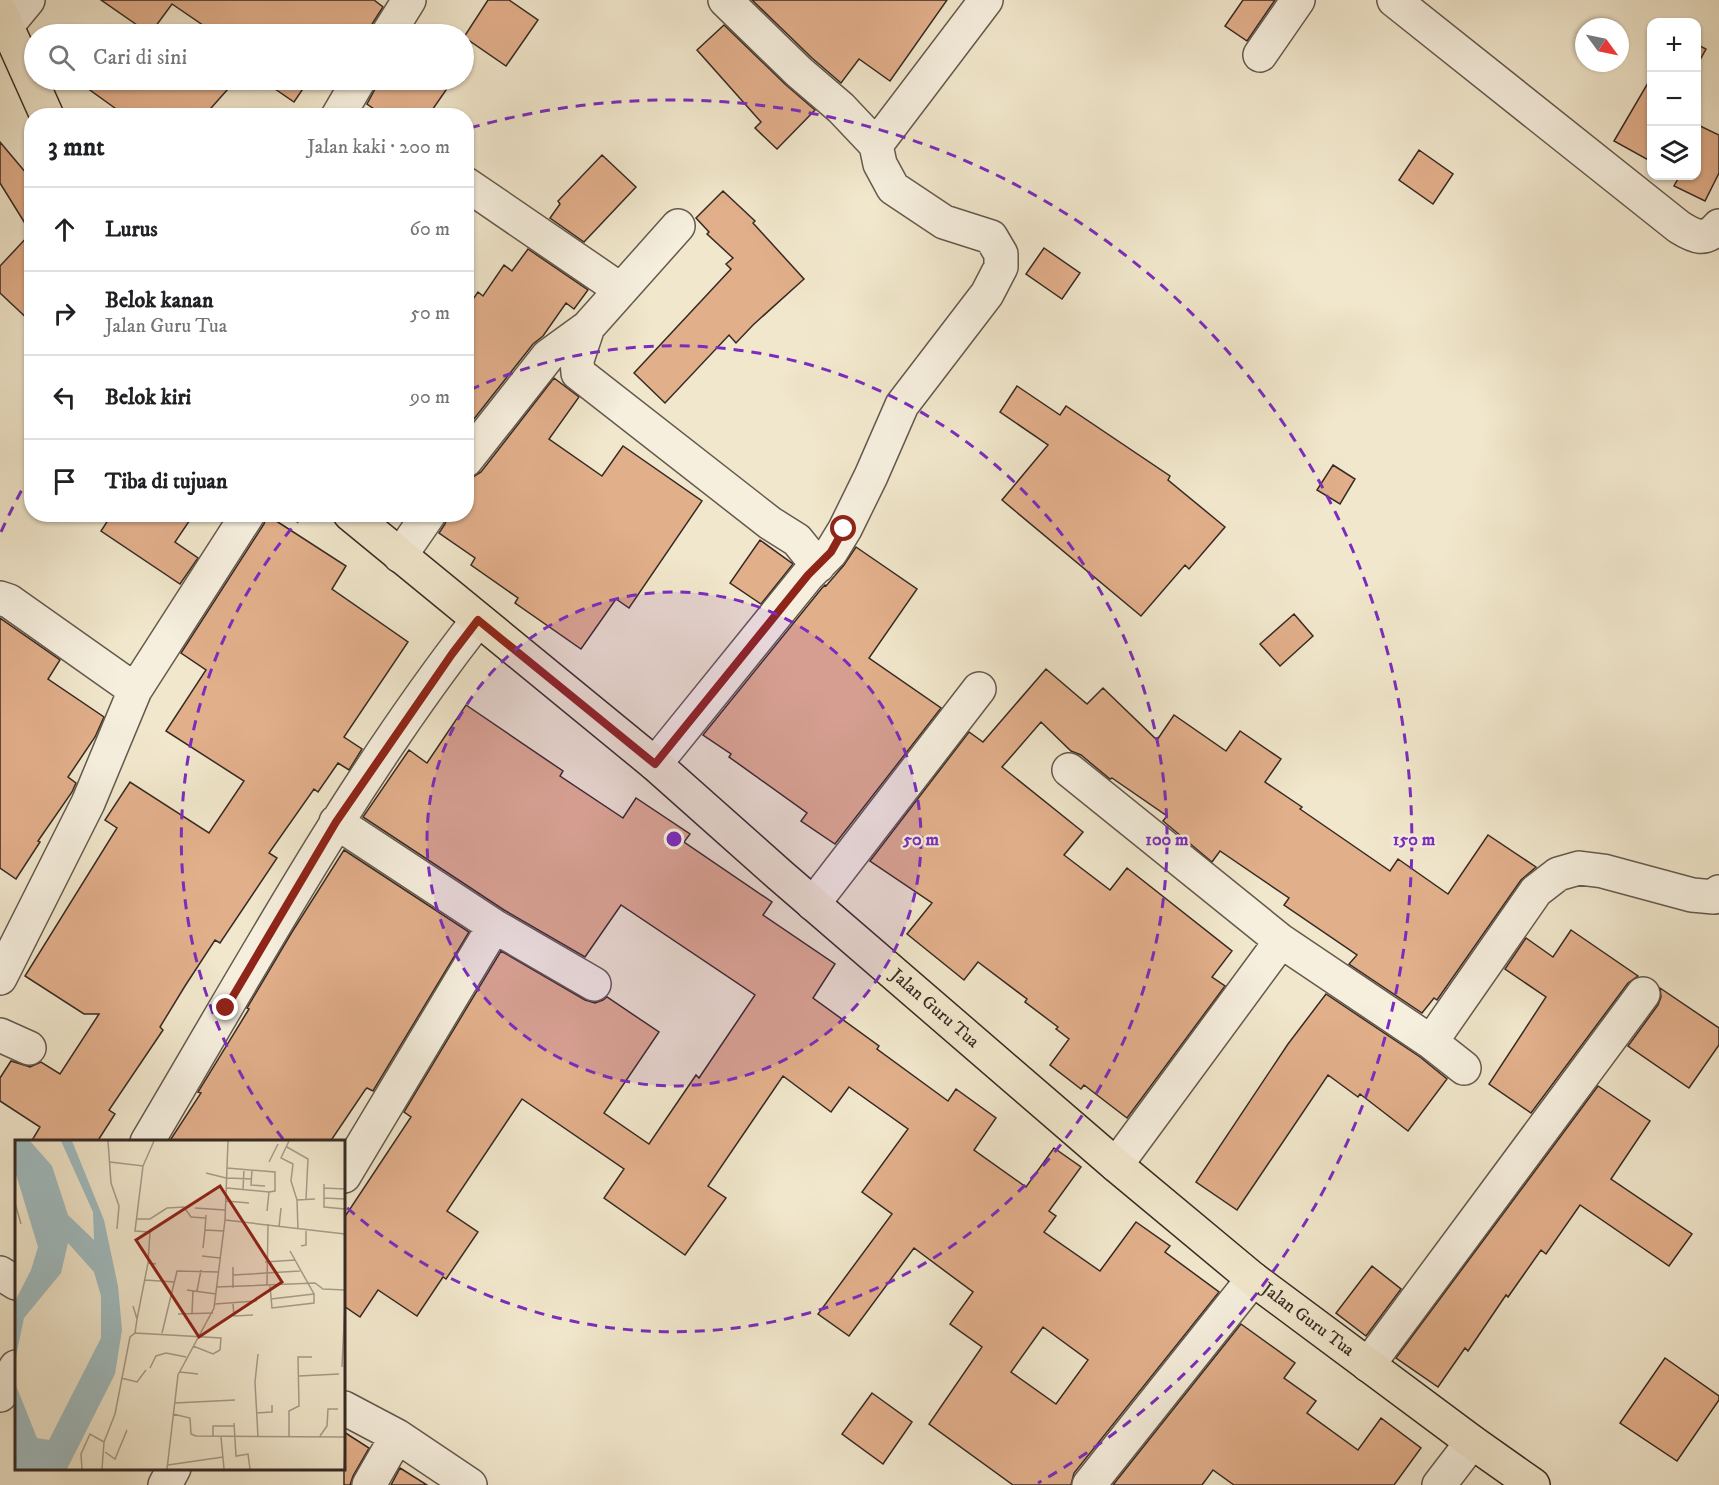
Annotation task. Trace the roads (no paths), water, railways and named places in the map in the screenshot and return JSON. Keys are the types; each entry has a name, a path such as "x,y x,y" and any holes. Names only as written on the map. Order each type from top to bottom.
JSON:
{"main road":[{"path":"2,24 24,69"},
{"path":"34,90 43,108"},
{"name":"Jalan Guru Tua","path":"360,522 655,764 696,803 1116,1165 1253,1279 1472,1443 1533,1485"}],"street":[{"path":"2,24 28,0"},
{"path":"393,24 409,0"},
{"path":"655,764 831,552 872,476 902,405 987,294 1001,267 1001,254 991,237 944,222 893,188 880,164 876,145 841,108 799,72 725,0"},
{"path":"876,145 986,0"},
{"path":"1260,55 1298,0"},
{"path":"1394,0 1679,227 1701,237 1713,233 1719,226"},
{"path":"474,189 621,290"},
{"path":"474,450 548,356 588,327 678,226"},
{"path":"588,327 577,360 578,373 770,523 797,540 818,566"},
{"path":"0,978 88,803 135,690 243,522"},
{"path":"400,556 423,522"},
{"path":"0,598 9,601 135,690"},
{"path":"148,1140 336,822 478,620"},
{"path":"813,904 979,689"},
{"path":"1069,770 1281,941 1431,1042 1464,1068"},
{"path":"336,822 494,926 594,984"},
{"path":"1431,1042 1536,891 1558,874 1579,868 1603,871 1692,895 1714,897 1719,892"},
{"path":"345,1174 494,926"},
{"path":"1116,1165 1281,941"},
{"path":"1368,1365 1643,994"},
{"path":"0,1273 15,1282"},
{"path":"1089,1485 1253,1279"},
{"path":"0,1395 15,1369"},
{"path":"345,1409 397,1436 470,1485"},
{"path":"369,1485 397,1436"},
{"path":"1439,1485 1472,1443"},
{"path":"165,1485 173,1470"}]}
